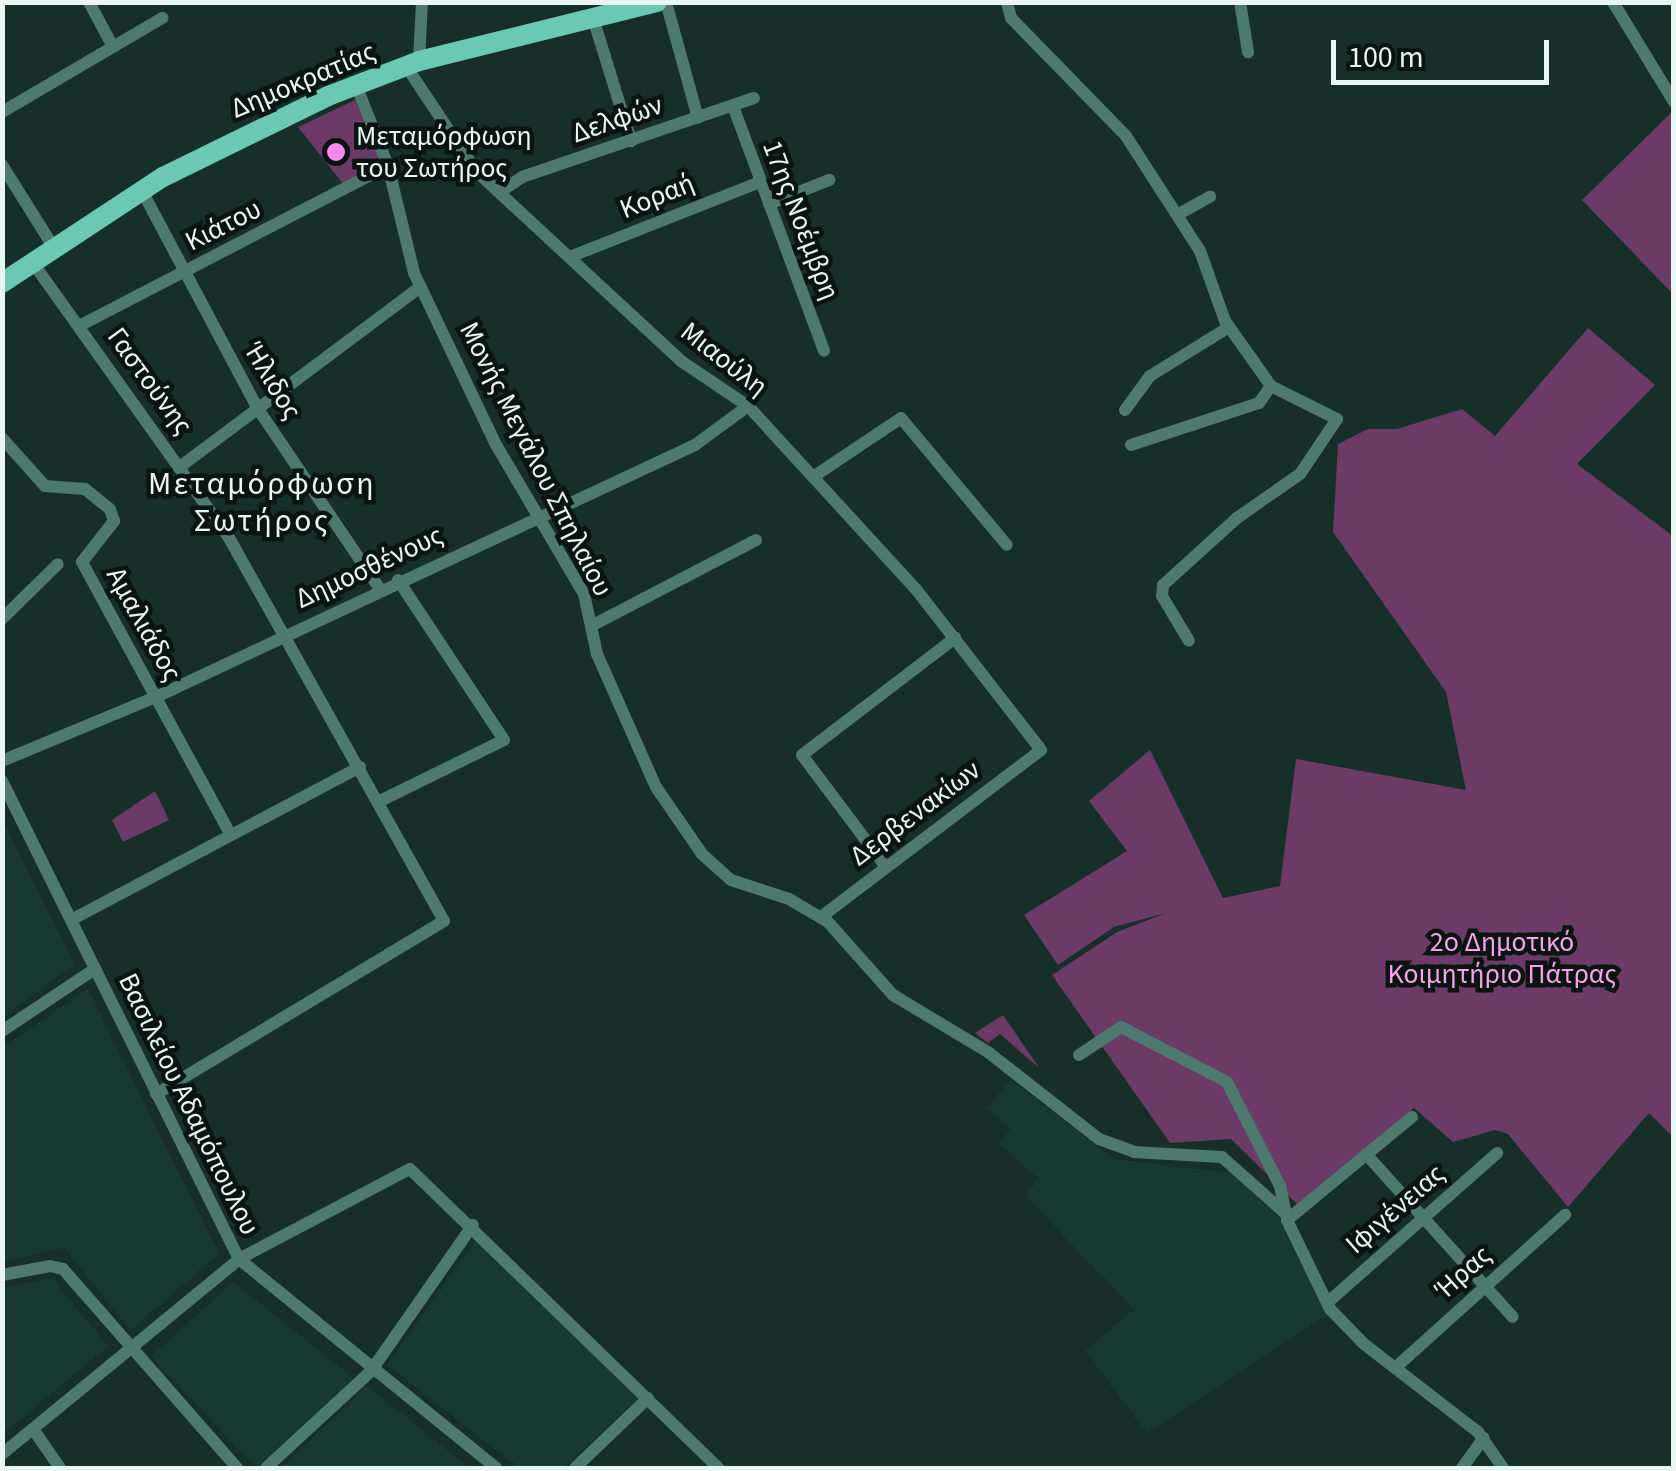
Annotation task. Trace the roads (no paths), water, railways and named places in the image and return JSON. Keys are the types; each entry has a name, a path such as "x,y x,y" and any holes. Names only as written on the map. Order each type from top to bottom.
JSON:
{"main road":[{"name":"Δημοκρατίας","path":"2,283 142,189 356,85 412,64 593,18 612,7 657,2"}],"street":[{"path":"89,2 113,47"},
{"path":"412,64 422,2"},
{"path":"666,2 698,118"},
{"path":"1007,2 1011,18 1126,136 1200,251 1229,327 1271,386 1337,420 1300,474 1236,518 1163,585 1162,596 1189,641"},
{"path":"1240,2 1248,52"},
{"path":"1613,2 1674,102"},
{"path":"2,112 162,18"},
{"path":"593,18 631,141"},
{"name":"Μιαούλη","path":"412,64 464,158 681,361 748,406 955,638 1040,750"},
{"name":"Μονής Μεγάλου Σπηλαίου","path":"356,85 388,166 404,248 420,286 538,518 584,594 597,654 656,787 702,854 732,880 821,917 901,1002 979,1046 1105,1142 1151,1154 1222,1157 1287,1217"},
{"name":"Δελφών","path":"500,192 522,177 754,98"},
{"name":"17ης Νοέμβρη","path":"732,106 824,351"},
{"path":"2,165 54,248"},
{"name":"Κιάτου","path":"79,326 388,166"},
{"path":"769,204 829,180"},
{"name":"Κοραή","path":"572,256 760,182"},
{"name":"Ήλιδος","path":"142,189 258,410 380,588"},
{"path":"1177,215 1210,197"},
{"name":"Γαστούνης","path":"33,262 181,466 286,632 440,910 440,927 156,1094"},
{"path":"181,466 420,286"},
{"path":"1125,410 1150,376 1229,327"},
{"path":"1132,446 1259,403 1271,386"},
{"name":"Δημοσθένους","path":"2,761 156,697 380,588 695,446 748,406"},
{"path":"813,477 901,418 1007,545"},
{"name":"Αμαλιάδος","path":"2,438 46,486 85,489 110,509 114,521 82,562 231,835"},
{"path":"591,626 756,540"},
{"path":"2,618 58,564"},
{"path":"380,802 504,740 398,580"},
{"path":"886,868 802,755 955,638"},
{"name":"Δερβενακίων","path":"821,917 1040,750"},
{"path":"71,920 360,766"},
{"name":"Βασιλείου Αδαμόπουλου","path":"5,791 238,1259 371,1371 496,1468"},
{"path":"2,1031 94,969"},
{"name":"Μονής Μεγάλου Σπηλαίου","path":"1080,1055 1121,1026 1227,1082 1280,1186 1287,1217 1327,1303 1395,1368 1484,1438 1503,1468"},
{"path":"1287,1217 1412,1118"},
{"path":"1366,1154 1512,1318"},
{"name":"Ιφιγένειας","path":"1327,1303 1497,1154"},
{"path":"2,1454 238,1259 410,1169 473,1225 719,1468"},
{"name":"Ήρας","path":"1395,1368 1565,1215"},
{"path":"266,1468 371,1371 473,1225"},
{"path":"2,1275 61,1268 237,1468"},
{"path":"575,1468 648,1398"},
{"path":"32,1429 60,1468"},
{"path":"1462,1468 1484,1438"}],"place":[{"name":"Μεταμόρφωση του Σωτήρος","path":"336,152"}],"district":[{"name":"Μεταμόρφωση Σωτήρος","path":"262,504"}],"park label":[{"name":"2o Δημοτικό Κοιμητήριο Πάτρας","path":"1502,958"}]}
